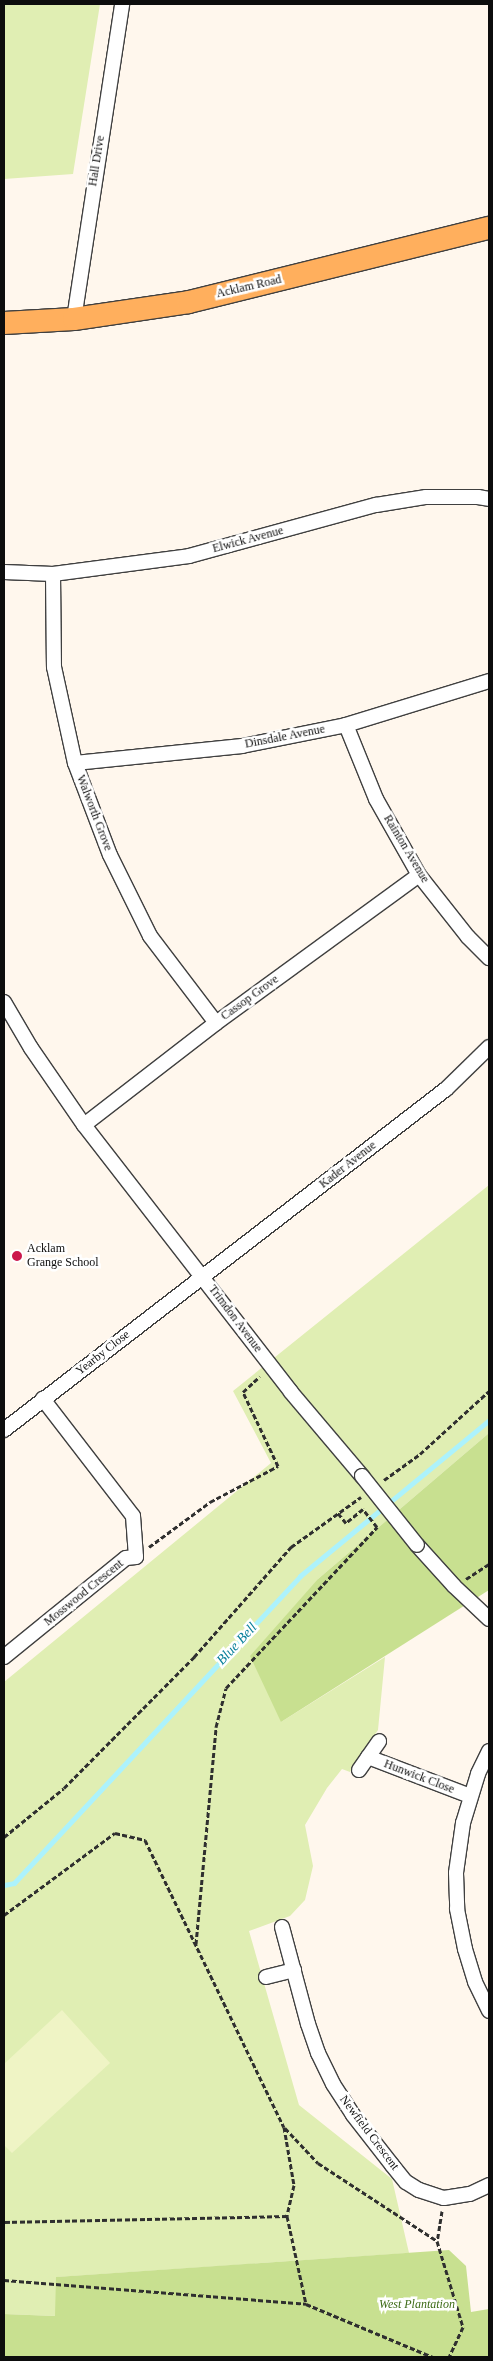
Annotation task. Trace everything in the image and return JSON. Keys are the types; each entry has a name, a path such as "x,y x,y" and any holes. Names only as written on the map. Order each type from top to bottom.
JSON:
{"main road":[{"name":"Acklam Road","path":"4,323 74,318 189,302 489,228"}],"street":[{"name":"Hall Drive","path":"74,318 122,4"},
{"name":"Elwick Avenue","path":"4,572 54,574 189,556 376,505 426,497 478,497 489,499"},
{"name":"Walworth Grove","path":"54,574 54,667 75,763 110,856 150,936 216,1023"},
{"name":"Dinsdale Avenue","path":"75,763 242,746 346,726 489,681"},
{"name":"Rainton Avenue","path":"346,726 376,799 419,875 468,937 489,958"},
{"name":"Cassop Grove","path":"84,1125 216,1023 419,875"},
{"name":"Trimdon Avenue","path":"4,1002 31,1048 84,1125 271,1366 418,1545 454,1586 489,1619"},
{"name":"Kader Avenue","path":"203,1277 446,1089 489,1047"},
{"name":"Yearby Close","path":"4,1430 203,1277"},
{"name":"Mosswood Crescent","path":"4,1658 126,1558 136,1557 133,1516 43,1399"},
{"name":"Hunwick Close","path":"359,1770 379,1741"},
{"path":"489,1751 470,1796 459,1848 456,1874 457,1909 465,1949 475,1982 489,2011"},
{"name":"Hunwick Close","path":"368,1757 470,1796"},
{"name":"Newfield Crescent","path":"282,1927 318,2053 333,2084 353,2115 406,2182 419,2190 444,2198 470,2194 489,2185"},
{"path":"266,1977 294,1970"}],"path":[{"path":"136,1557 210,1502 278,1466 243,1392 271,1366"},
{"path":"380,1483 420,1454 489,1390"},
{"path":"4,1837 64,1788 180,1671 291,1547 364,1494"},
{"path":"196,1944 216,1726 226,1688 377,1527 363,1509 346,1523 338,1513"},
{"path":"454,1586 489,1564"},
{"path":"4,1915 115,1833 144,1840 284,2127 294,2185 287,2216 306,2304"},
{"path":"284,2127 318,2163 437,2241"},
{"path":"444,2198 437,2241 463,2327 449,2357"},
{"path":"4,2222 287,2216"},
{"path":"4,2280 306,2304 433,2357"}],"green space":[{"path":"4,4 100,4 73,174 4,179"},
{"path":"489,1185 489,1433 318,1579 281,1722 385,1657 378,1730 350,1772 342,1769 327,1788 305,1825 313,1866 305,1900 290,1916 249,1931 299,2105 392,2179 409,2253 57,2277 56,2316 4,2314 4,1682 271,1463 233,1391"},
{"path":"489,1433 489,1590 281,1722 250,1656 318,1579"},
{"path":"62,2010 110,2063 12,2153 4,2145 4,2064"},
{"name":"West Plantation","path":"449,2250 466,2266 471,2312 489,2309 489,2357 4,2357 4,2314 55,2316 56,2277"}],"waterway":[{"name":"Blue Bell","path":"4,1885 14,1883 300,1576 489,1420"}],"place":[{"name":"Acklam Grange School","path":"17,1256"}]}
